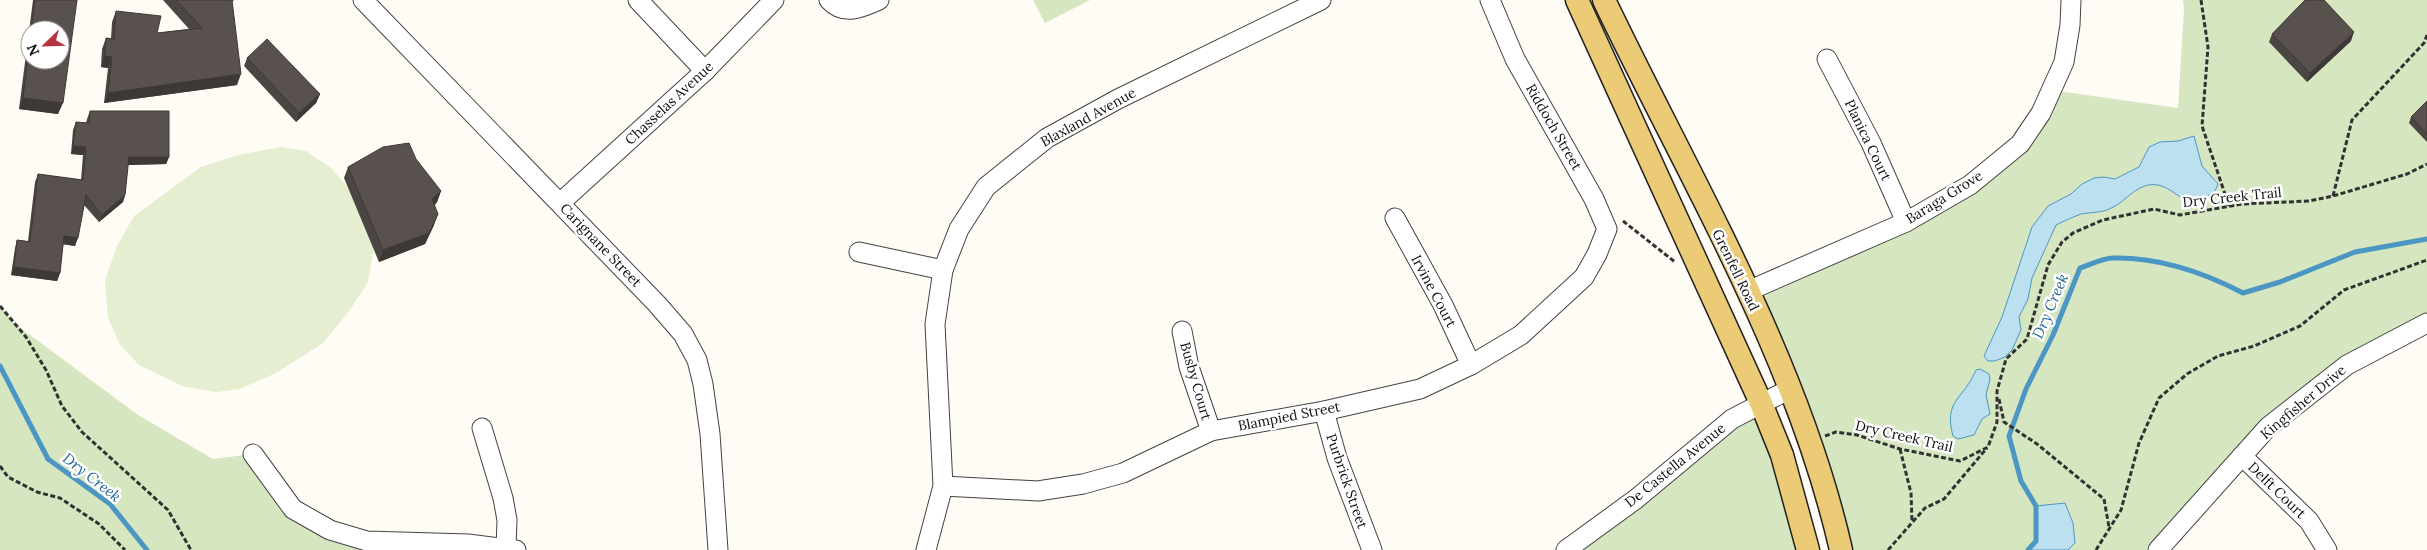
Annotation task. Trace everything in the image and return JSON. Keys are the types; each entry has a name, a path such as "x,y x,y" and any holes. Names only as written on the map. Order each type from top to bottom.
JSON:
{"main road":[{"path":"1577,0 1761,403 1782,455 1808,550"},
{"name":"Grenfell Road","path":"1604,0 1748,291 1790,389 1830,503 1841,550"}],"street":[{"name":"Carignane Street","path":"362,0 560,203 657,304 683,334 697,360 703,384 710,434 718,550"},
{"path":"638,0 704,71"},
{"name":"Chasselas Avenue","path":"560,203 704,71 774,0"},
{"path":"829,0 835,6 858,10 879,0"},
{"name":"Blaxland Avenue","path":"926,550 943,486 935,324 943,270 959,229 986,187 1047,138 1292,6 1321,0"},
{"name":"Riddoch Street","path":"1490,0 1515,59 1594,199 1604,221 1607,229 1598,254"},
{"name":"Baraga Grove","path":"1748,291 1906,222 1970,185 2020,144 2041,113 2064,62 2070,26 2071,0"},
{"name":"Planica Court","path":"1827,59 1872,144 1906,222"},
{"name":"Irvine Court","path":"1395,218 1443,305 1471,365"},
{"path":"859,252 943,270"},
{"name":"Blampied Street","path":"943,486 1038,491 1083,484 1123,473 1211,431 1324,411 1420,389 1471,365 1521,335 1584,276 1598,254"},
{"name":"Kingfisher Drive","path":"2158,550 2268,428 2347,365 2427,322"},
{"name":"Busby Court","path":"1182,331 1189,367 1211,431"},
{"name":"De Castella Avenue","path":"1566,550 1636,499 1710,435 1732,419 1790,389"},
{"name":"Purbrick Street","path":"1324,411 1337,458 1372,550"},
{"path":"253,454 293,509 330,530 367,541 511,549 504,498 482,428"},
{"name":"Delft Court","path":"2242,456 2309,521 2327,550"}],"path":[{"path":"2201,0 2208,47 2202,126 2228,206"},
{"path":"2333,196 2352,120 2424,43 2427,35"},
{"name":"Dry Creek Trail","path":"1809,443 1836,432 1857,435 1900,449 1960,461 1988,447 1997,422 1997,391 2006,359 2027,340 2048,265 2067,237 2103,220 2154,209 2180,215 2228,206 2309,201 2333,196 2407,174 2427,164"},
{"path":"1620,218 1678,264"},
{"path":"2096,550 2121,510 2139,443 2159,398 2187,374 2218,356 2254,346 2300,326 2344,290 2427,260"},
{"path":"0,306 26,337 46,370 62,406 77,425 168,510 191,550"},
{"path":"1997,391 2004,422 2037,444 2104,499 2109,527"},
{"path":"1888,550 1925,508 1944,500 1988,447"},
{"path":"1900,449 1911,493 1912,523"},
{"path":"0,466 8,477 37,492 60,498 99,524 125,550"}],"green space":[{"path":"1033,0 1090,0 1045,23"},
{"path":"2183,0 2427,0 2427,323 2347,365 2242,456 2158,550 1840,550 1748,291 1906,222 2020,144 2051,90 2178,108"},
{"path":"280,147 306,151 331,168 350,190 374,246 368,282 350,310 323,343 276,373 240,389 216,392 182,386 139,365 120,345 108,318 105,280 117,246 134,216 201,167 238,155"},
{"path":"0,306 14,323 138,415 213,459 253,454 293,509 330,530 519,550 0,550"},
{"path":"1761,403 1808,550 1565,550"}],"water":[{"path":"2194,136 2202,166 2218,184 2215,191 2195,204 2158,185 2145,186 2111,208 2081,214 2056,225 2032,278 2028,299 2019,317 2021,330 2012,350 2005,357 1995,361 1988,361 1984,356 2002,317 2032,227 2048,206 2071,194 2082,184 2094,178 2115,179 2139,167 2149,147 2160,142 2178,141"},
{"path":"1980,369 1989,374 1990,379 1986,395 1990,414 1982,419 1974,435 1958,439 1953,436 1951,424 1953,407 1976,370"},
{"path":"2065,503 2073,523 2075,543 2068,550 2028,550 2036,541 2036,506"}],"building":[{"path":"35,0 77,0 70,52 70,20 32,20"},
{"path":"176,0 232,0 241,74 108,93 112,57 105,56 106,38 114,39 116,11 161,16 157,33 202,28"},
{"path":"2305,0 2324,0 2354,32 2310,73 2272,34"},
{"path":"267,39 320,94 299,113 247,58"},
{"path":"26,70 67,70 63,103 23,98"},
{"path":"2427,101 2427,134 2411,117"},
{"path":"90,111 169,111 169,157 129,157 125,195 102,215 86,195 78,238 64,236 60,273 14,267 17,240 30,242 38,174 83,180 86,147 73,146 76,122 89,123"},
{"path":"409,143 416,159 441,191 432,199 438,214 429,233 383,250 348,167 383,147"}],"waterway":[{"name":"Dry Creek","path":"2028,550 2036,541 2036,506 2021,481 2009,436 2026,389 2053,335 2080,268 2109,258 2148,260 2197,272 2243,293 2280,282 2355,252 2427,239"},
{"name":"Dry Creek","path":"0,366 48,459 110,504 147,550"}]}
